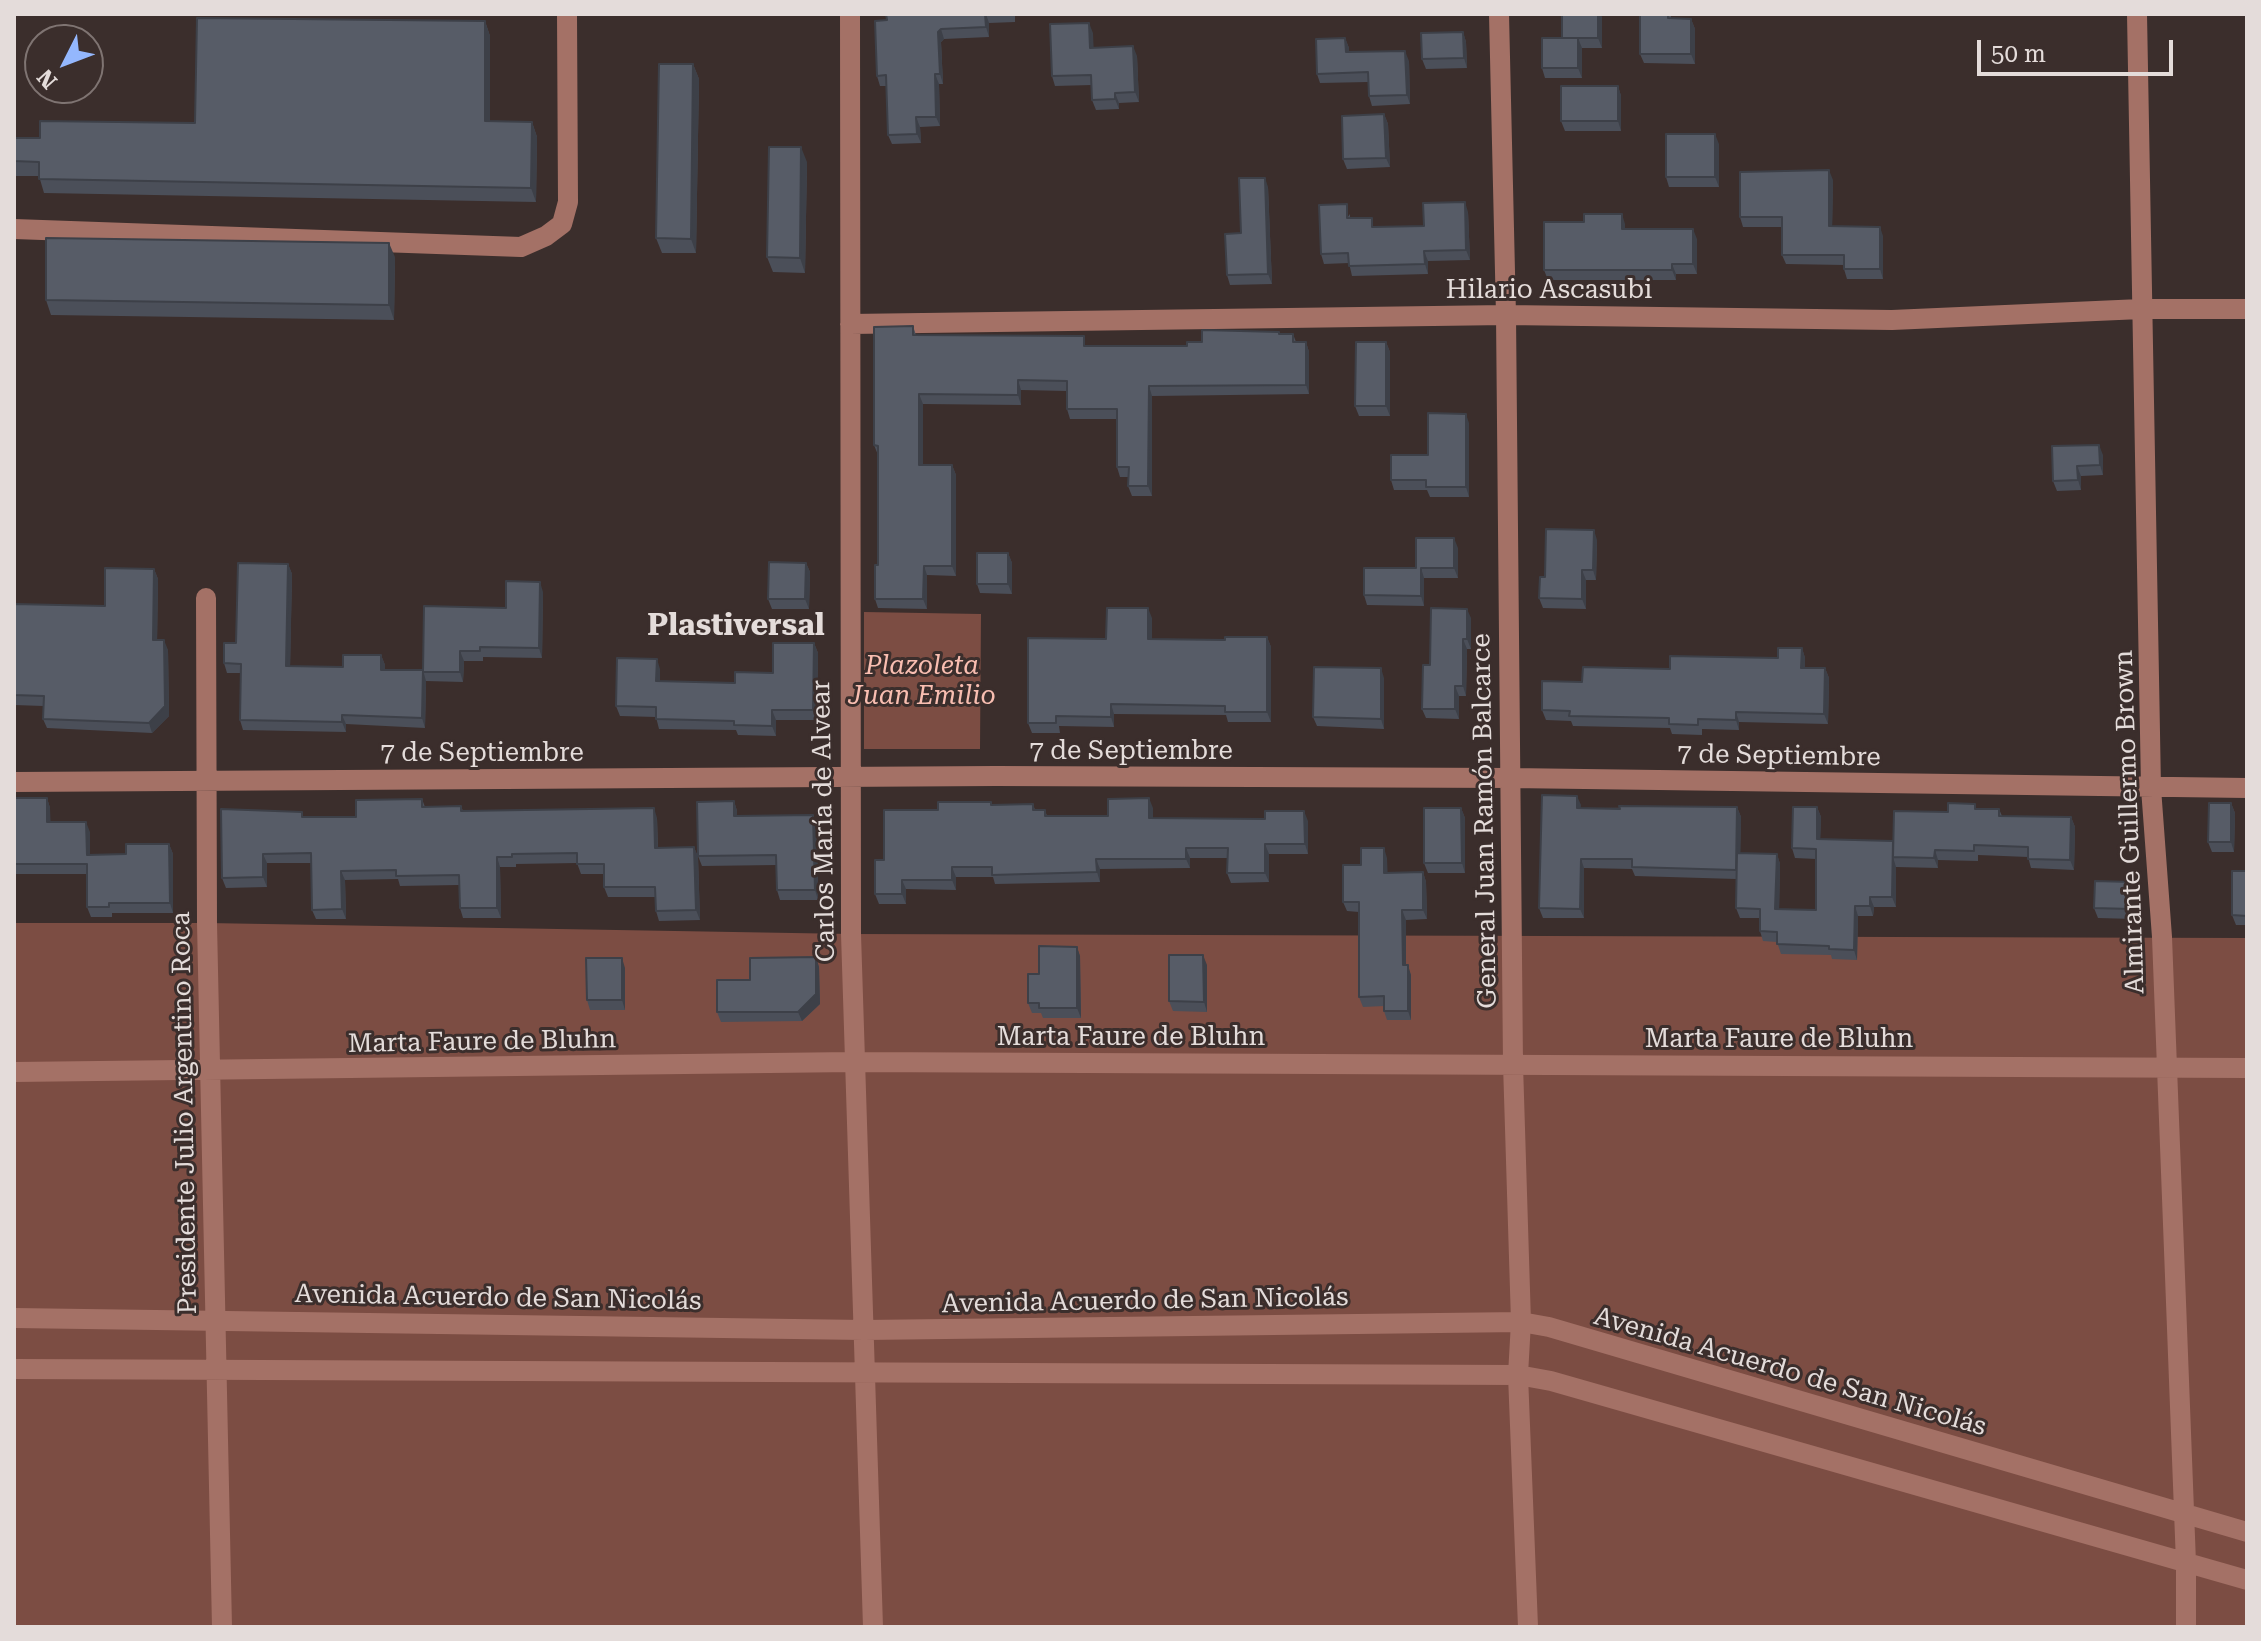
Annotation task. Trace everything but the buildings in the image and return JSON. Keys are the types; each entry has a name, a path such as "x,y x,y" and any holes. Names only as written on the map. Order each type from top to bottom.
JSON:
{"street":[{"path":"14,229 521,247 546,236 562,224 568,202 567,14"},
{"name":"Carlos María de Alvear","path":"850,14 849,776 853,1062 873,1627"},
{"name":"General Juan Ramón Balcarce","path":"1499,14 1506,315 1513,1064 1521,1322 1518,1375 1528,1627"},
{"name":"Almirante Guillermo Brown","path":"2137,14 2151,788 2162,937 2186,1627"},
{"name":"Hilario Ascasubi","path":"850,324 1506,315 1892,320 2141,309 2247,309"},
{"name":"Presidente Julio Argentino Roca","path":"206,598 210,1072 222,1627"},
{"name":"7 de Septiembre","path":"14,782 849,776 1511,778 2247,788"},
{"name":"Marta Faure de Bluhn","path":"14,1072 853,1062 2247,1068"},
{"name":"Avenida Acuerdo de San Nicolás","path":"14,1318 864,1330 1521,1322 1579,1336 2247,1532"},
{"path":"14,1369 1518,1375 1566,1385 2247,1580"}],"green space":[{"name":"Plazoleta Juan Emilio","path":"864,612 981,614 980,749 864,749"},
{"path":"14,923 207,923 851,934 2247,938 2247,1627 14,1627"}],"district":[{"name":"Plastiversal","path":"736,626"}]}
